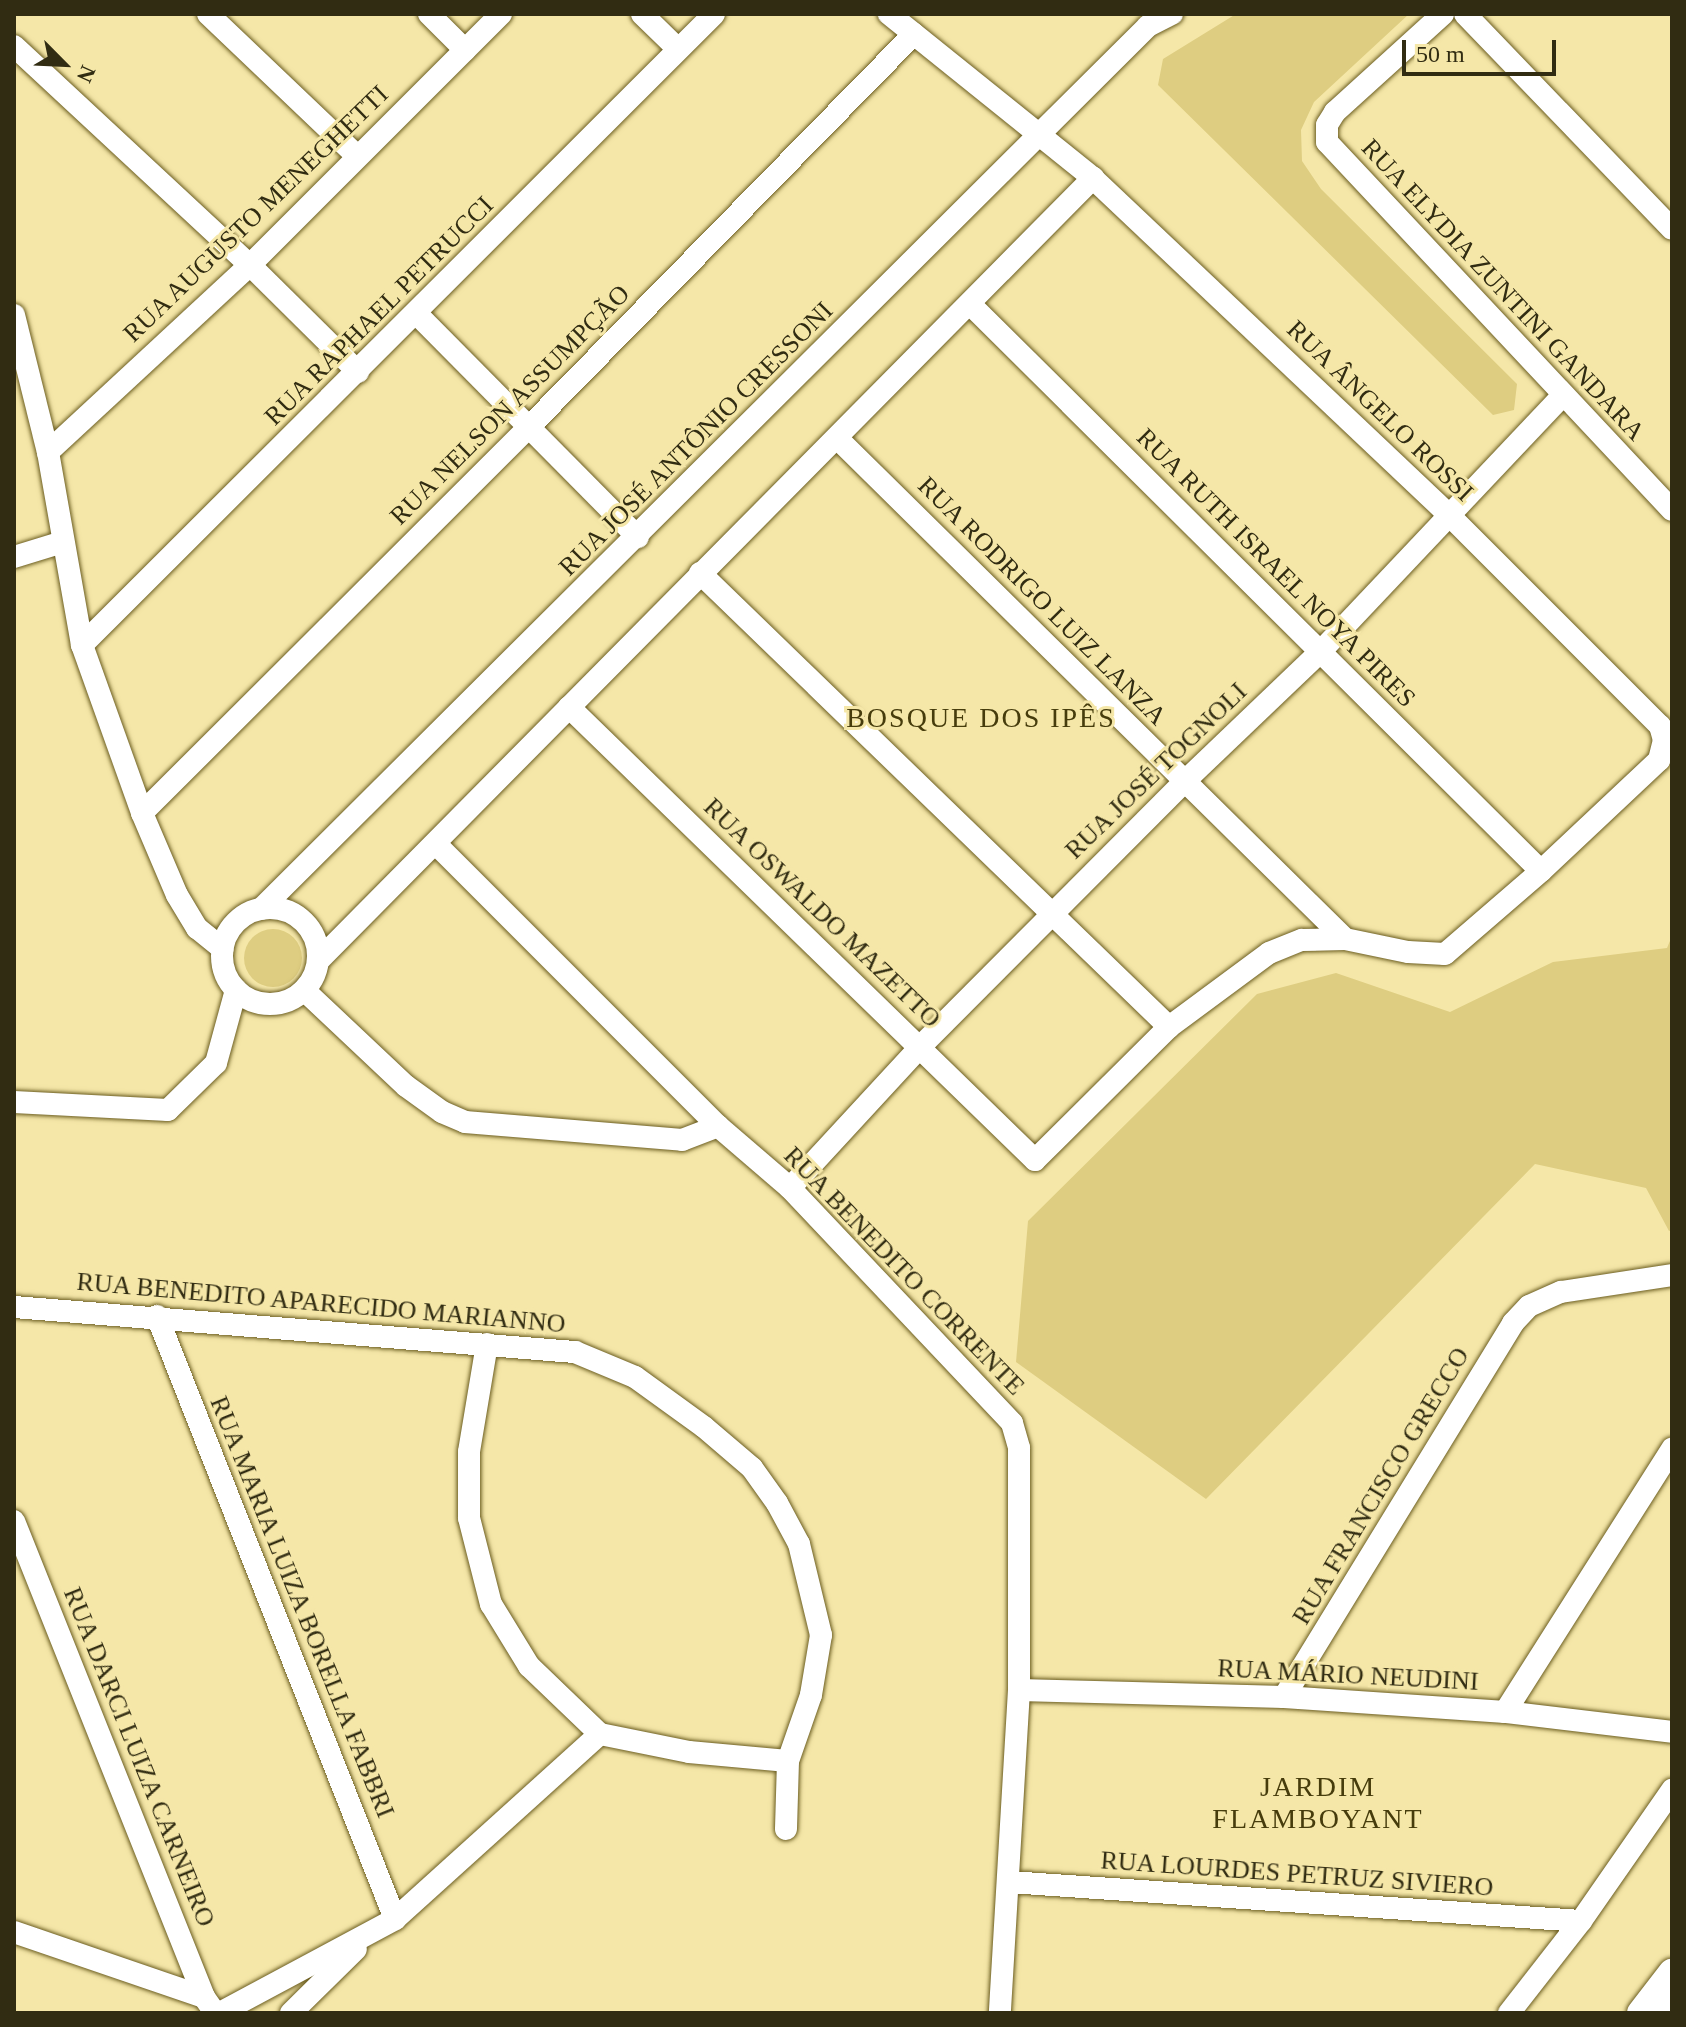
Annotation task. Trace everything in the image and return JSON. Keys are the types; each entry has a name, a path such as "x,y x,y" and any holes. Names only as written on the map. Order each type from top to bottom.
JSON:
{"main road":[{"path":"1641,2013 1672,1973"}],"street":[{"path":"208,14 356,155"},
{"path":"429,14 465,50"},
{"name":"RUA AUGUSTO MENEGHETTI","path":"48,452 250,265 356,155 501,14"},
{"path":"642,14 678,49"},
{"name":"RUA RAPHAEL PETRUCCI","path":"82,645 417,314 714,14"},
{"name":"RUA ÂNGELO ROSSI","path":"889,14 1093,178 1449,515 1660,726 1664,740 1659,760 1541,871"},
{"name":"RUA JOSÉ ANTÔNIO CRESSONI","path":"261,909 1041,136 1141,20 1172,14"},
{"name":"RUA ELYDIA ZUNTINI GANDARA","path":"1443,14 1335,112 1327,125 1327,142 1672,510"},
{"path":"1465,14 1672,229"},
{"name":"RUA NELSON ASSUMPÇÃO","path":"142,813 527,429 914,34"},
{"path":"14,46 250,265 358,372"},
{"path":"318,961 700,573 971,305 1093,178"},
{"name":"RUA RUTH ISRAEL NOYA PIRES","path":"971,305 1541,871"},
{"path":"417,314 527,429 638,537"},
{"path":"14,315 48,452 82,645 142,813 185,913 223,949"},
{"name":"RUA JOSÉ TOGNOLI","path":"790,1188 920,1047 1053,911 1321,651 1562,396"},
{"name":"RUA RODRIGO LUIZ LANZA","path":"837,438 1345,939"},
{"path":"14,557 63,542"},
{"path":"700,573 1053,911 1169,1027 1269,953 1302,940 1345,939 1408,952 1445,954 1541,871"},
{"name":"RUA OSWALDO MAZETTO","path":"569,707 1035,1160 1169,1027"},
{"name":"RUA BENEDITO CORRENTE","path":"436,844 718,1126 790,1188 1012,1423 1019,1448 1019,1690 1000,2013"},
{"path":"261,909 291,913 303,921 317,947 314,977 304,990 277,1004 248,999 236,990 223,964 223,949 236,923 261,909"},
{"path":"14,1102 168,1110 216,1063 236,990"},
{"path":"304,990 406,1086 442,1112 465,1122 682,1140 718,1126"},
{"name":"RUA FRANCISCO GRECCO","path":"1284,1697 1513,1323 1529,1306 1561,1292 1672,1275"},
{"name":"RUA BENEDITO APARECIDO MARIANNO","path":"14,1307 157,1316 575,1352 635,1377 704,1427 752,1468 777,1503 799,1544 821,1635 811,1695 788,1761 786,1829"},
{"name":"RUA MARIA LUIZA BORELLA FABBRI","path":"157,1316 395,1919"},
{"path":"487,1344 469,1452 469,1518 491,1604 529,1666 600,1734 689,1752 788,1761"},
{"path":"1505,1712 1672,1449"},
{"name":"RUA DARCI LUIZA CARNEIRO","path":"14,1521 213,2008"},
{"name":"RUA MÁRIO NEUDINI","path":"1019,1690 1284,1697 1505,1712 1672,1732"},
{"path":"14,1932 213,2008 395,1919 600,1734"},
{"path":"1509,2013 1581,1921 1672,1790"},
{"name":"RUA LOURDES PETRUZ SIVIERO","path":"1009,1882 1581,1921"},
{"path":"291,2013 374,1931"}],"shaded area":[{"path":"1236,14 1409,14 1314,102 1301,130 1302,161 1321,189 1517,384 1514,410 1493,415 1158,85 1163,59"},
{"path":"273,929 294,937 302,958 294,979 273,987 252,979 244,958 252,937"},
{"path":"1672,936 1672,1230 1669,1231 1646,1188 1535,1164 1206,1499 1016,1362 1028,1221 1257,994 1336,973 1450,1012 1553,962 1667,948"}],"district":[{"name":"BOSQUE DOS IPÊS","path":"981,718"},
{"name":"JARDIM FLAMBOYANT","path":"1318,1803"}]}
